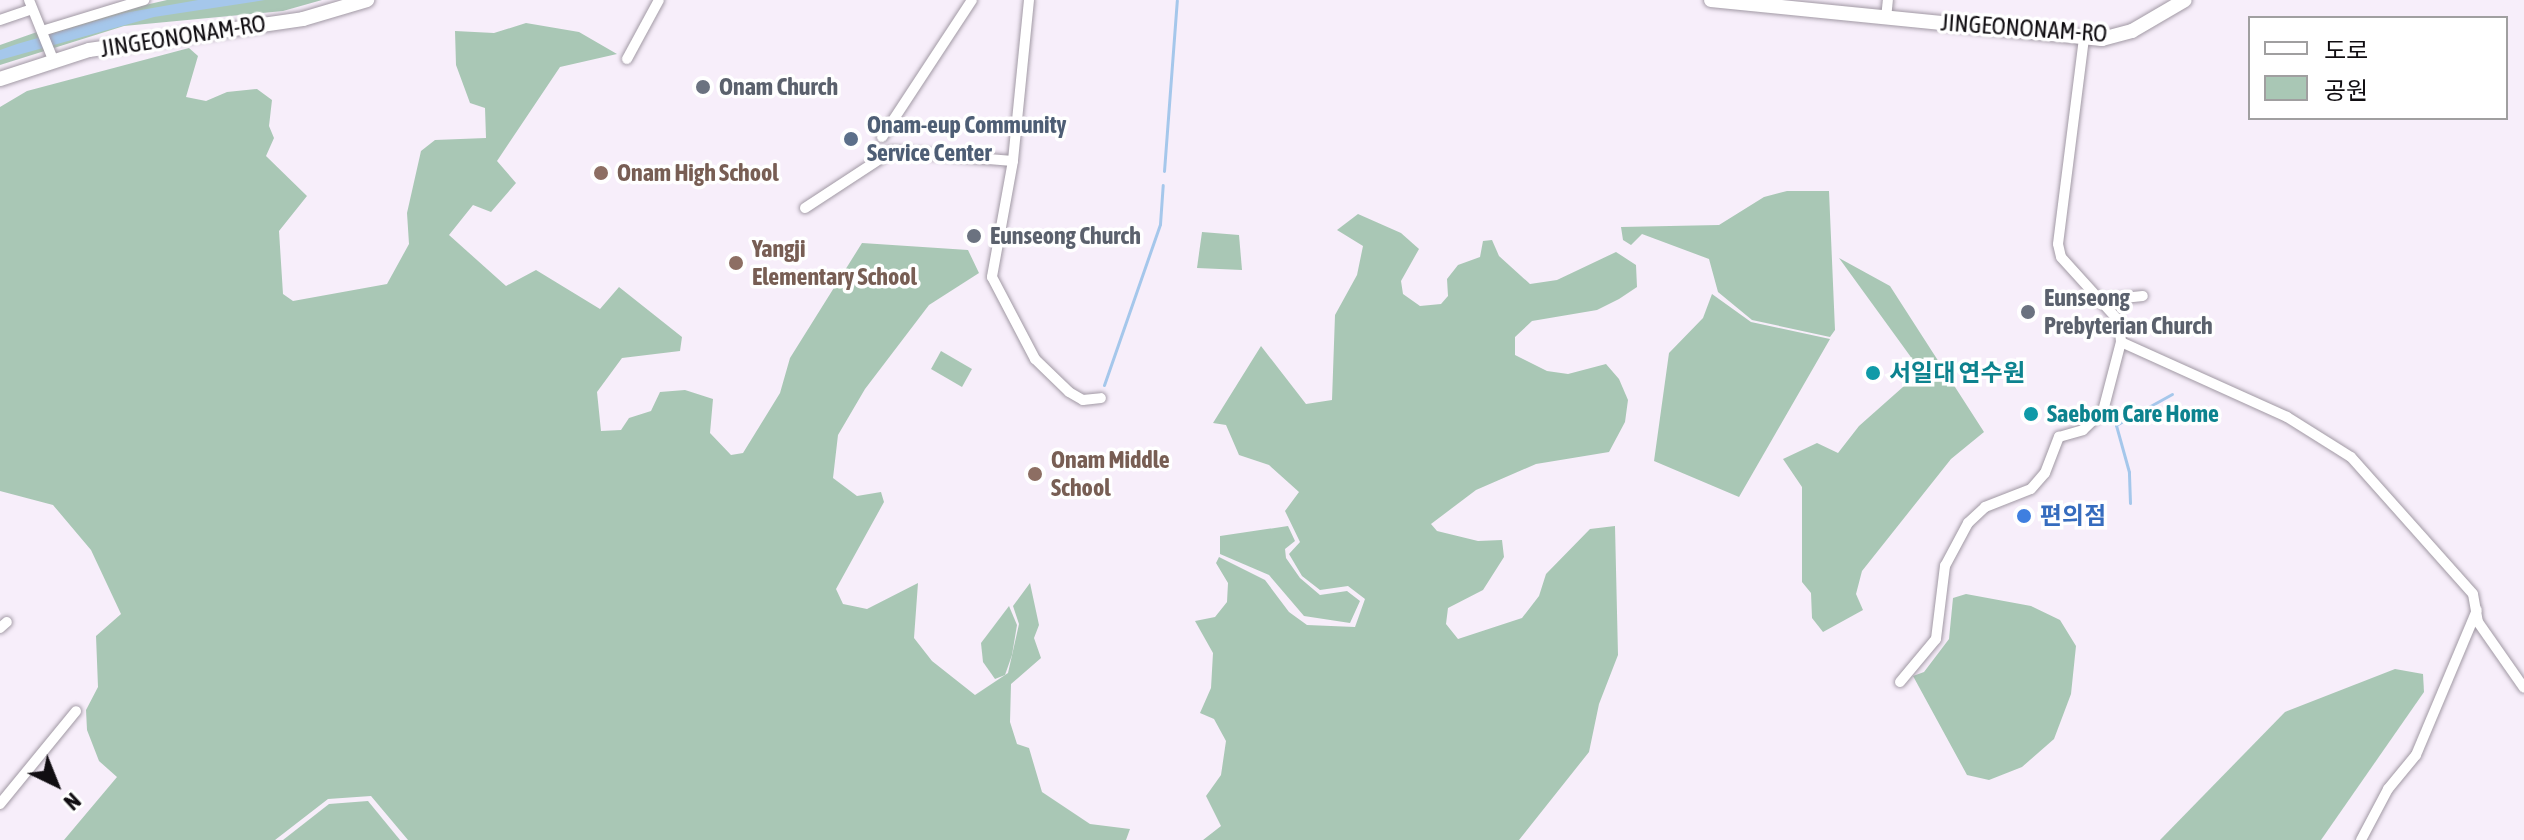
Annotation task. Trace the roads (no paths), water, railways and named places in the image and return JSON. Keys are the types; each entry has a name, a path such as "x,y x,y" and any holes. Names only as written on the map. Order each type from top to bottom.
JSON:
{"main road":[{"name":"JINGEONONAM-RO","path":"0,79 52,58 142,40 303,19 367,0"},
{"name":"JINGEONONAM-RO","path":"1711,0 2084,37 2132,31 2185,0"}],"street":[{"path":"42,33 144,0"},
{"path":"627,59 659,0"},
{"path":"882,137 972,0"},
{"path":"1029,0 1013,161 992,277 1035,359 1069,392 1083,400 1101,398"},
{"path":"1886,18 1888,0"},
{"path":"0,20 31,5 52,58"},
{"path":"1900,682 1942,624 1943,579 1956,539 1985,507 2031,489 2045,473 2059,437 2098,420 2121,342 2119,321 2104,300 2066,263 2058,244 2084,37"},
{"path":"805,208 892,151 1013,161"},
{"path":"2104,300 2143,296"},
{"path":"2121,342 2287,417 2338,447 2473,594 2485,634 2524,688"},
{"path":"2361,840 2388,789 2416,755 2477,610"},
{"path":"0,804 76,711"}],"water":[{"path":"198,0 265,0 154,17 0,60 0,50 17,44 124,13"}],"waterway":[{"path":"1164,171 1177,0"},
{"path":"1104,385 1160,224 1163,185"},
{"path":"2130,503 2129,472 2116,425 2172,394"}],"place":[{"name":"Onam Church","path":"703,87"},
{"name":"Onam-eup Community Service Center","path":"851,139"},
{"name":"Onam High School","path":"601,173"},
{"name":"Eunseong Church","path":"974,236"},
{"name":"Yangji Elementary School","path":"736,263"},
{"name":"Eunseong Prebyterian Church","path":"2028,312"},
{"name":"서일대 연수원","path":"1873,373"},
{"name":"Saebom Care Home","path":"2031,414"},
{"name":"Onam Middle School","path":"1035,474"},
{"name":"편의점","path":"2024,516"}]}
